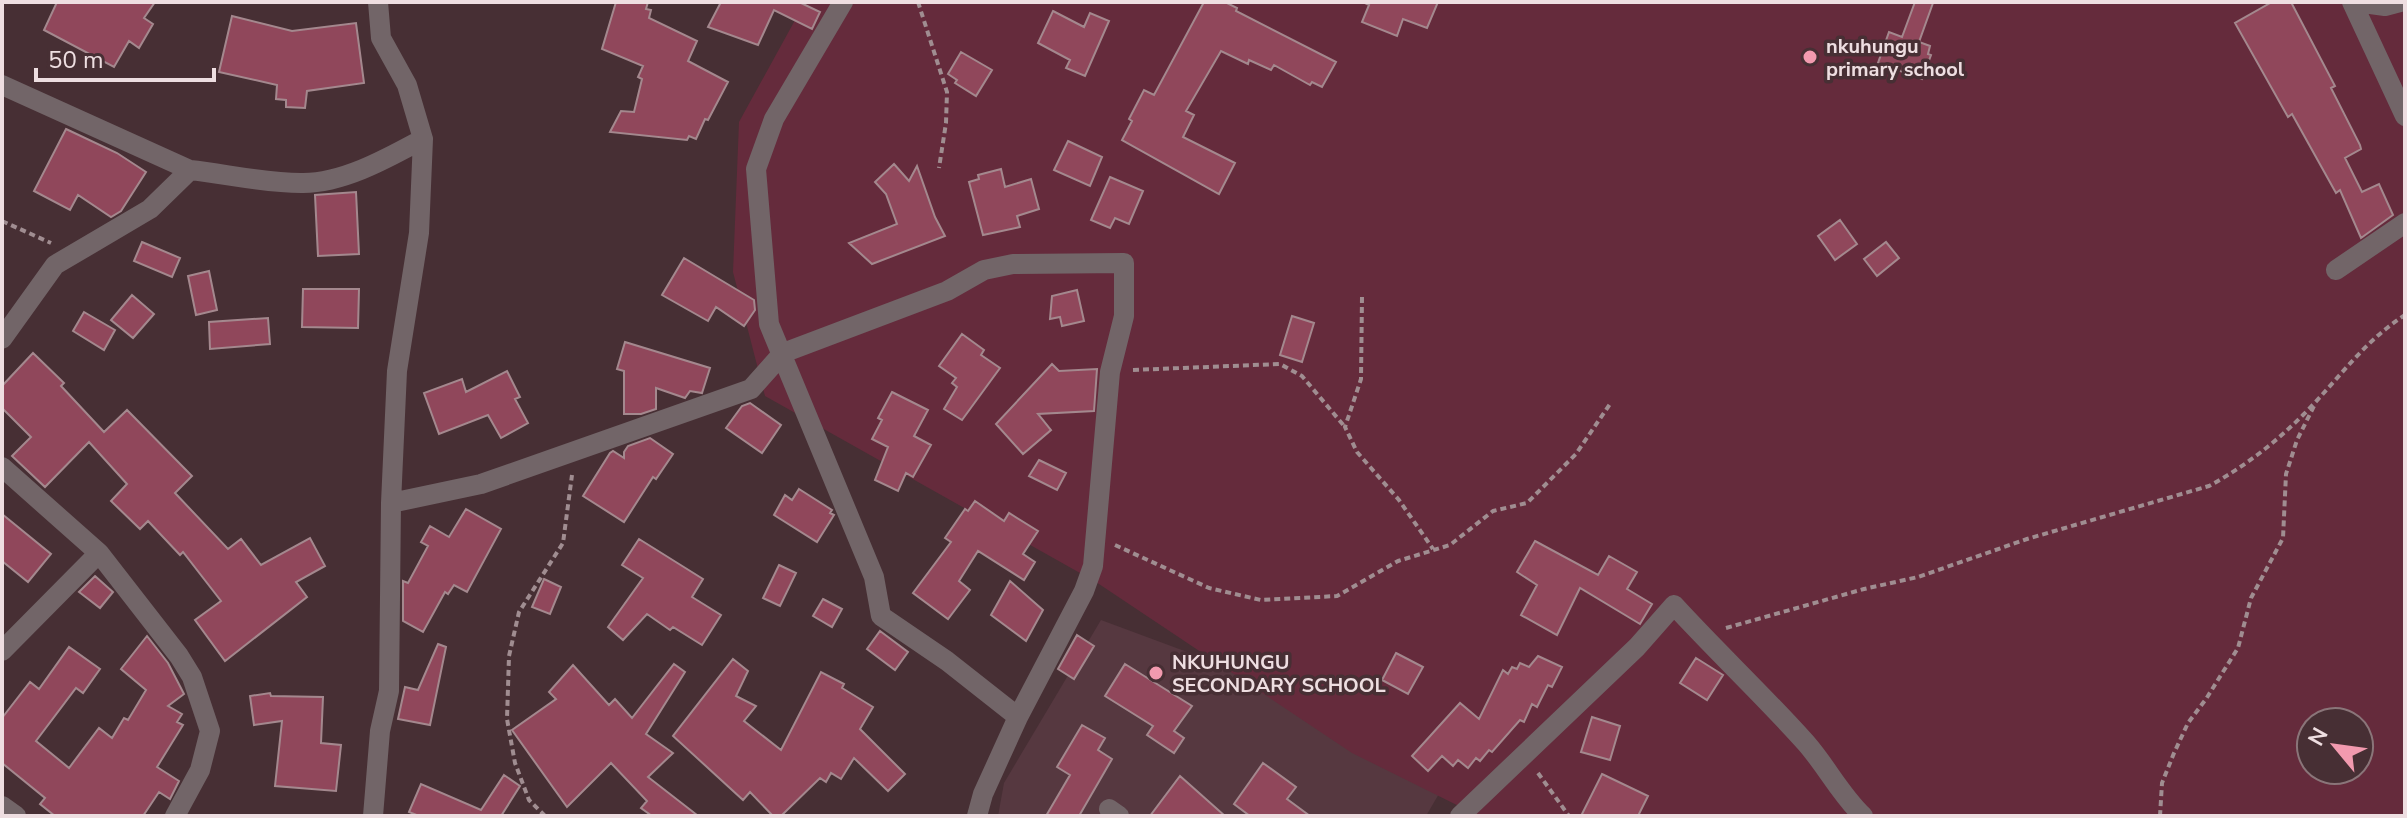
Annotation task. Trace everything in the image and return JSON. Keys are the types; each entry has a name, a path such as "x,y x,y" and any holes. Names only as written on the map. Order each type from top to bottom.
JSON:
{"street":[{"path":"373,816 380,731 389,691 391,503 397,371 419,233 423,139 407,85 381,38 378,2"},
{"path":"843,2 774,119 756,169 769,324 874,577 881,616 947,661 1018,717"},
{"path":"2354,2 2385,6 2400,2"},
{"path":"2354,2 2405,116"},
{"path":"2,85 190,170 303,183 352,173 423,139"},
{"path":"2,339 55,265 150,209 190,170"},
{"path":"2336,270 2405,223"},
{"path":"391,503 481,484 751,389 783,353 947,291 984,270 1013,264 1124,263 1124,316 1110,372 1098,538 1093,566 1084,591 1018,717 983,794 977,816"},
{"path":"2,467 99,553 192,677 210,731 200,770 175,816"},
{"path":"2,651 99,553"},
{"path":"1460,816 1637,647 1674,605 1814,752 1846,800 1863,816"},
{"path":"2,806 16,816"}],"path":[{"path":"918,2 947,92 939,168"},
{"path":"2,221 74,254"},
{"path":"1345,427 1361,379 1362,297"},
{"path":"1702,635 1864,589 1918,577 2027,539 2209,486 2255,457 2281,436 2358,353 2405,315"},
{"path":"1110,372 1280,364 1302,376 1345,427 1357,452 1399,500 1433,549"},
{"path":"2160,816 2162,783 2174,753 2188,723 2238,648 2251,598 2283,538 2286,474 2297,440 2317,400"},
{"path":"1098,538 1209,588 1261,600 1337,596 1398,561 1450,545 1493,511 1527,503 1576,454 1610,404"},
{"path":"545,816 529,800 515,763 507,719 509,656 519,612 563,543 569,516 574,450"},
{"path":"1524,755 1569,816"}],"shaded area":[{"path":"805,2 2405,2 2405,816 1479,816 1352,753 1096,582 765,396 733,272 739,122"},
{"name":"NKUHUNGU SECONDARY SCHOOL","path":"1101,620 1386,726 1440,792 1426,816 998,816 1004,783"}],"building":[{"path":"57,2 155,2 144,18 153,24 139,48 129,41 114,67 44,30"},
{"path":"616,2 648,2 646,9 651,10 649,18 697,41 688,61 728,82 696,139 689,136 687,140 610,132 621,111 634,112 642,79 638,77 643,66 602,49"},
{"path":"721,2 799,2 820,12 812,29 774,10 758,45 708,27"},
{"path":"1204,2 1225,2 1237,8 1236,11 1336,62 1322,87 1312,82 1310,85 1274,65 1271,70 1249,60 1248,64 1221,51 1186,111 1194,115 1183,137 1235,163 1219,194 1122,140 1144,90 1154,95"},
{"path":"1363,2 1438,2 1427,28 1403,19 1397,36 1362,22 1369,5"},
{"path":"1915,2 1933,3 1919,42 1930,46 1928,54 1931,55 1922,79 1878,63 1889,32 1902,37"},
{"path":"2272,2 2291,2 2335,86 2331,88 2360,145 2361,149 2345,158 2362,192 2379,184 2393,215 2361,238 2340,190 2336,193 2292,114 2288,117 2235,23"},
{"path":"1053,11 1084,27 1090,13 1109,21 1085,76 1066,68 1070,60 1038,43"},
{"path":"232,16 292,31 356,23 364,83 307,91 305,108 286,107 286,100 276,99 277,85 219,72"},
{"path":"961,52 992,70 976,96 955,83 957,80 948,74"},
{"path":"66,129 117,153 146,172 121,211 111,217 78,195 70,210 34,191"},
{"path":"1068,141 1102,157 1090,186 1054,170"},
{"path":"894,164 909,181 917,166 945,236 872,264 849,243 897,224 886,194 875,182"},
{"path":"1001,169 1005,187 1031,179 1039,209 1017,216 1020,227 983,235 969,182 979,179 978,175"},
{"path":"1110,177 1143,191 1129,224 1115,218 1110,228 1091,220"},
{"path":"356,192 359,254 318,256 315,195"},
{"path":"1840,220 1857,244 1835,260 1818,236"},
{"path":"142,242 180,258 172,277 134,261"},
{"path":"1886,242 1899,258 1877,276 1864,259"},
{"path":"684,258 754,300 755,310 744,326 716,307 708,321 662,295"},
{"path":"209,271 217,310 196,315 188,276"},
{"path":"303,289 359,289 358,328 302,327"},
{"path":"1077,290 1084,321 1062,326 1060,317 1050,319 1052,296"},
{"path":"132,295 154,314 133,338 111,320"},
{"path":"84,312 115,330 104,350 73,331"},
{"path":"1292,316 1314,323 1302,362 1280,355"},
{"path":"268,318 270,344 210,349 209,322"},
{"path":"962,334 984,350 981,355 1000,368 962,420 944,409 957,387 952,383 956,378 939,366"},
{"path":"625,342 710,368 702,393 690,391 685,398 656,388 656,409 641,414 624,414 624,371 617,369"},
{"path":"33,353 64,383 61,386 104,432 127,410 192,476 175,493 228,549 241,539 261,565 310,538 325,566 296,582 307,597 225,661 195,620 221,601 183,552 180,555 148,521 140,529 111,501 127,484 89,442 45,487 12,456 31,437 2,408 2,386"},
{"path":"1052,364 1059,371 1097,369 1094,411 1038,414 1051,430 1023,454 996,424"},
{"path":"507,371 520,397 515,399 528,423 501,438 488,415 439,434 424,393 462,379 466,392"},
{"path":"892,392 928,410 914,436 931,445 913,477 906,473 898,491 875,480 888,447 872,439 882,420 878,418"},
{"path":"750,403 781,425 762,453 726,428 742,406"},
{"path":"650,438 673,454 656,479 653,477 624,522 583,496 610,453 613,451 624,458 628,446"},
{"path":"1039,460 1066,473 1057,490 1029,476"},
{"path":"799,489 832,510 830,513 834,515 817,542 774,515 785,495 792,500"},
{"path":"975,501 1004,521 1009,513 1038,531 1023,554 1035,562 1024,580 978,551 959,581 970,590 948,619 913,593 951,542 945,538 965,509 968,511"},
{"path":"466,509 501,529 467,592 454,585 448,594 445,592 423,632 403,621 403,581 408,583 428,546 421,542 430,526 449,537"},
{"path":"2,514 51,554 28,582 2,561"},
{"path":"639,539 703,579 692,597 721,615 702,645 673,627 670,630 647,614 623,640 608,627 643,578 622,565"},
{"path":"1535,541 1598,575 1609,556 1637,572 1627,589 1652,604 1640,624 1580,588 1557,635 1521,615 1537,585 1517,572"},
{"path":"779,565 796,573 780,606 763,598"},
{"path":"95,576 113,592 100,608 79,592"},
{"path":"544,579 561,587 550,614 532,607"},
{"path":"1010,581 1043,610 1026,641 991,615"},
{"path":"823,599 842,609 832,627 813,616"},
{"path":"880,631 908,652 895,670 867,649"},
{"path":"1077,635 1094,646 1074,679 1058,669"},
{"path":"147,636 168,663 184,694 168,706 182,714 177,722 183,725 157,767 179,781 170,799 159,792 143,816 55,816 40,804 45,798 2,763 2,718 30,682 39,689 69,647 100,669 83,693 76,688 36,741 69,768 99,728 112,738 124,718 128,720 146,690 121,669"},
{"path":"438,644 446,647 430,725 398,719 405,687 418,690"},
{"path":"1396,653 1423,667 1408,694 1382,680"},
{"path":"1538,656 1562,667 1537,707 1532,704 1524,722 1520,720 1492,752 1489,750 1480,761 1476,758 1468,768 1458,760 1453,766 1442,756 1428,771 1412,756 1460,703 1479,719 1503,670 1508,674 1512,667 1517,669 1520,663 1529,667"},
{"path":"1696,658 1723,675 1707,700 1680,683"},
{"path":"733,659 748,671 736,696 756,706 744,721 781,750 821,672 844,684 842,688 873,707 860,729 905,774 888,791 854,758 841,779 831,773 826,782 820,778 781,816 773,816 750,792 743,800 673,736"},
{"path":"674,664 685,672 646,734 673,753 648,777 697,815 652,816 641,808 647,801 611,763 567,807 512,730 556,699 549,692 573,665 609,705 615,699 632,718"},
{"path":"1125,664 1192,706 1174,731 1184,738 1174,753 1147,735 1153,726 1105,696"},
{"path":"270,693 271,696 323,697 321,743 341,745 336,791 275,786 282,721 254,725 250,696"},
{"path":"1592,717 1620,726 1610,760 1581,752"},
{"path":"1082,725 1105,738 1098,750 1112,759 1079,816 1046,816 1070,775 1057,767"},
{"path":"1263,763 1296,787 1287,799 1310,816 1250,816 1234,804"},
{"path":"1602,774 1648,796 1638,816 1581,816"},
{"path":"504,775 520,786 501,816 419,816 409,812 421,784 481,810"},
{"path":"1180,776 1225,816 1150,816"}],"place":[{"name":"nkuhungu primary school","path":"1810,57"},
{"name":"NKUHUNGU SECONDARY SCHOOL","path":"1156,673"}]}
